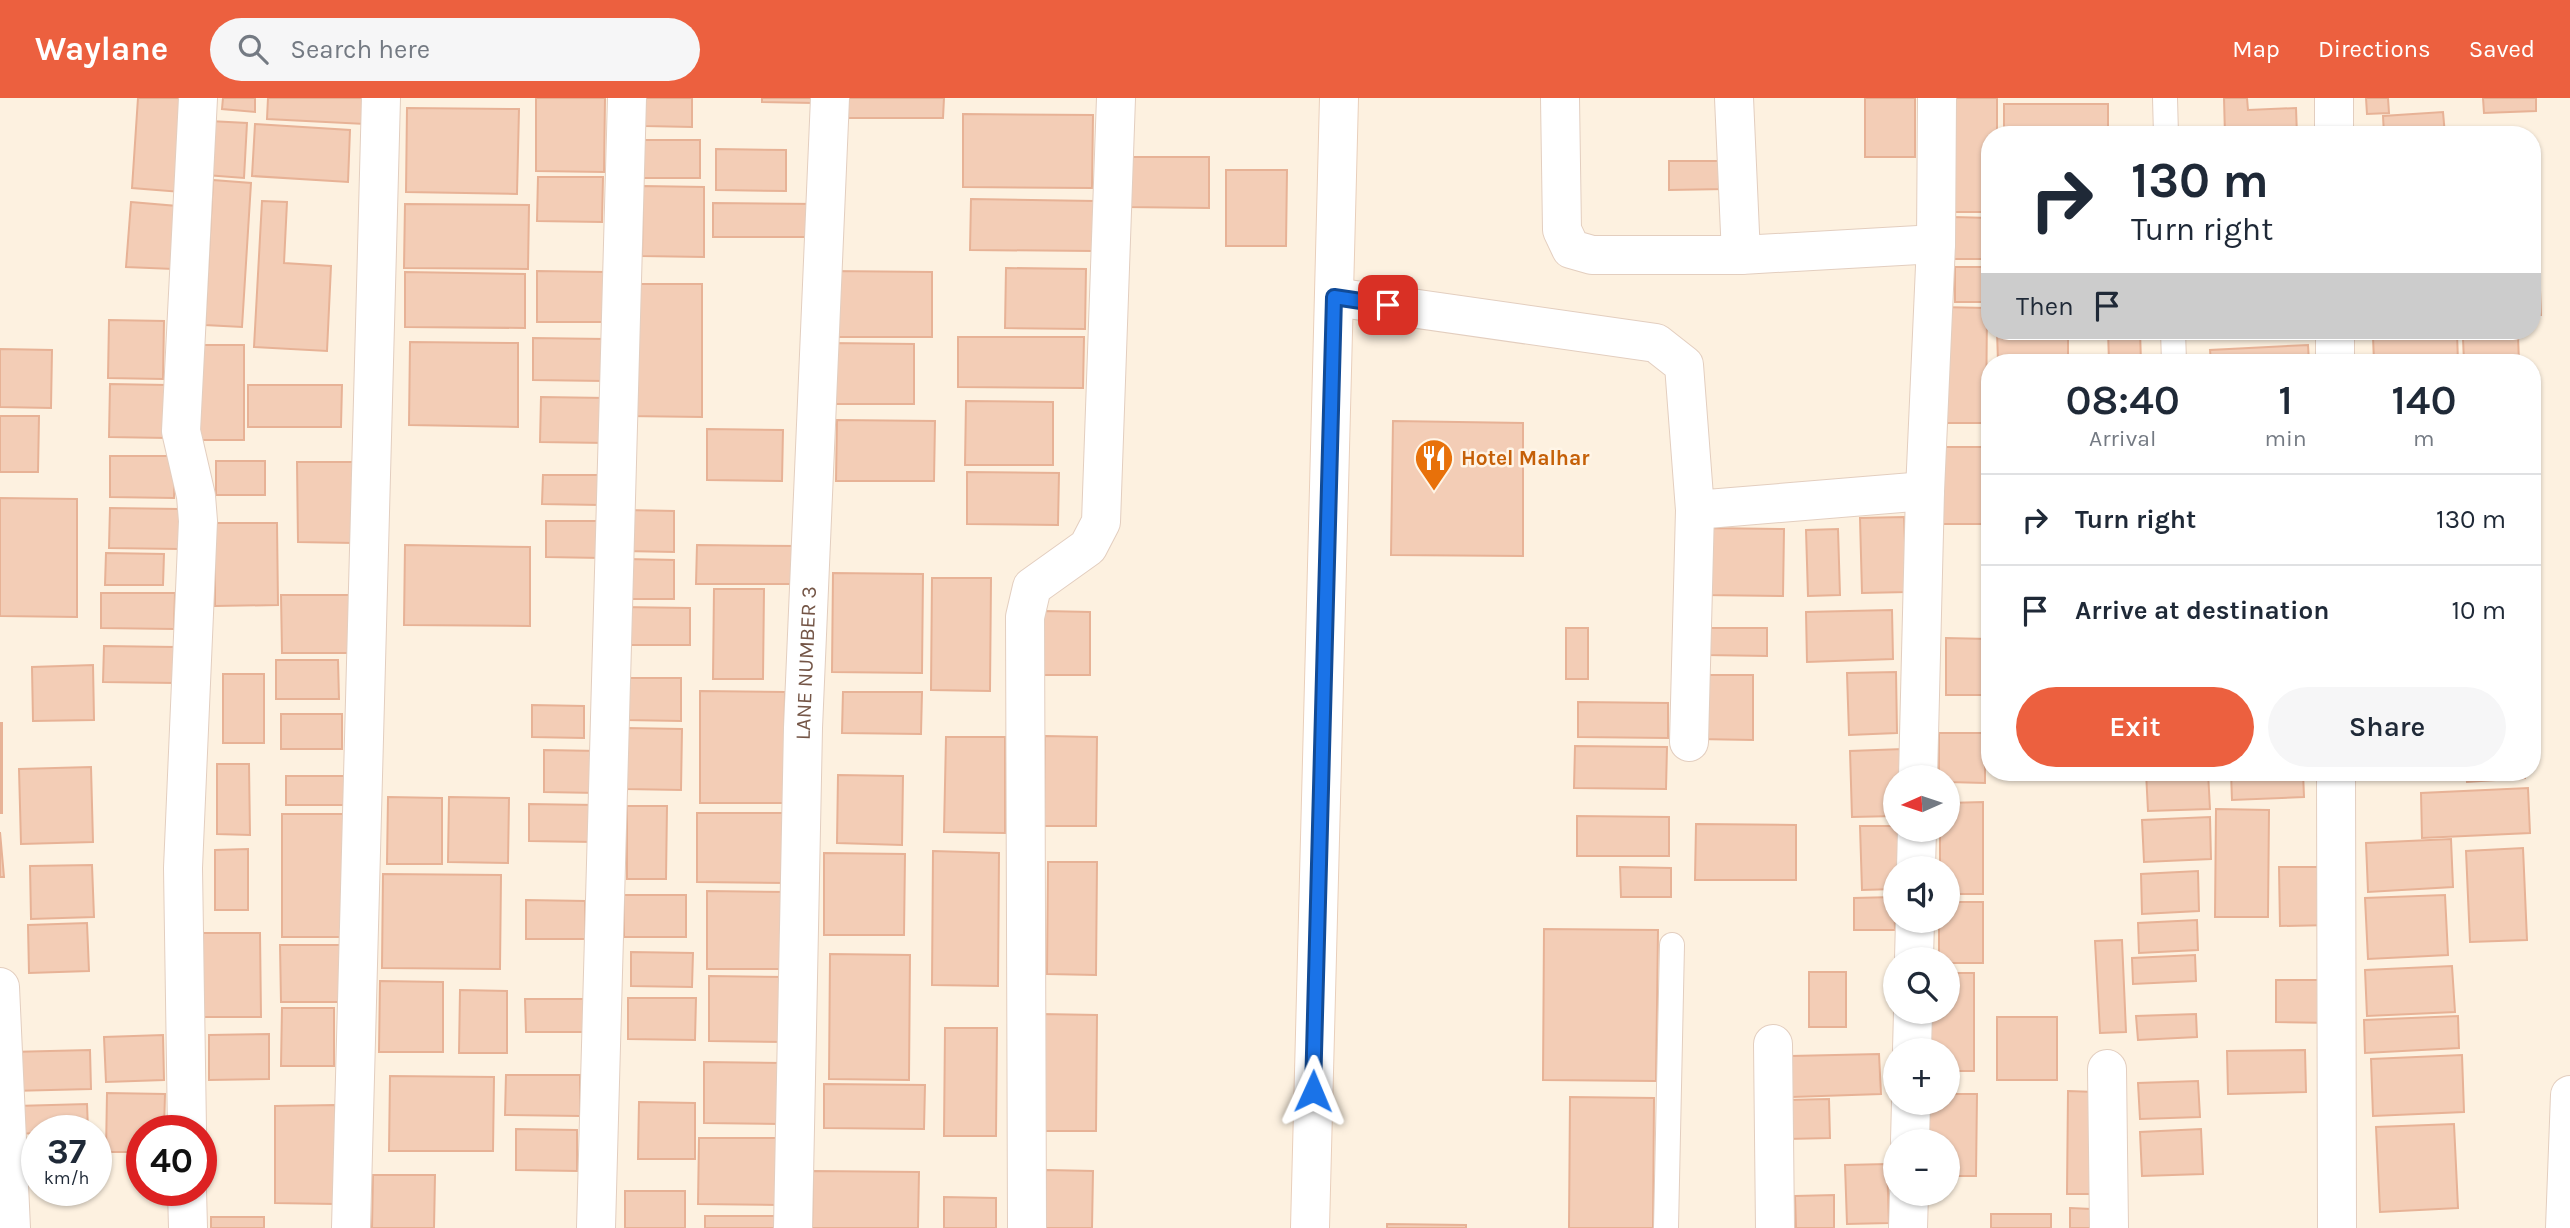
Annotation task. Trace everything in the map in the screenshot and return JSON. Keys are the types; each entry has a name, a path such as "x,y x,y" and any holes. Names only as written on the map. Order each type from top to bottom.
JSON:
{"street":[{"path":"187,1115 183,868 198,521 196,496 181,431 198,98"},
{"path":"351,1228 381,98"},
{"path":"596,1228 627,98"},
{"name":"LANE NUMBER 3","path":"793,1228 803,728 830,98"},
{"path":"1027,1228 1025,617 1032,586 1088,547 1101,522 1116,98"},
{"path":"1310,1228 1339,98"},
{"path":"1560,98 1562,230 1572,249 1592,255 1741,256 1936,244"},
{"path":"1734,98 1741,256"},
{"path":"1918,765 1925,491 1936,244 1937,98"},
{"path":"2334,98 2334,126"},
{"path":"1334,297 1656,343 1684,365 1695,510 1689,742"},
{"path":"1695,510 1925,491"},
{"path":"2336,781 2337,1228"},
{"path":"0,987 11,1228"},
{"path":"1773,1044 1775,1228"},
{"path":"2107,1069 2109,1228"},
{"path":"2565,1228 2570,1096"},
{"path":"187,1206 188,1228"},
{"path":"1908,1228 1909,1206"}],"lane":[{"path":"2165,98 2166,126"},
{"path":"1666,1228 1672,944"}],"building":[{"path":"138,98 188,98 181,192 132,188"},
{"path":"223,98 255,98 255,112 222,109"},
{"path":"268,98 366,98 365,124 267,119"},
{"path":"536,98 605,98 604,172 536,171"},
{"path":"645,98 692,98 692,127 645,126"},
{"path":"762,98 812,98 812,103 762,102"},
{"path":"841,98 944,98 943,118 841,118"},
{"path":"1865,98 1915,98 1915,157 1865,157"},
{"path":"1950,98 1997,98 1997,126 1981,126 1981,212 1949,212"},
{"path":"2224,98 2247,98 2248,110 2296,108 2297,126 2225,126"},
{"path":"2366,98 2388,98 2389,113 2367,114"},
{"path":"2483,98 2536,98 2536,111 2484,113"},
{"path":"2004,104 2108,104 2108,126 2004,126"},
{"path":"407,108 519,109 517,194 406,192"},
{"path":"2443,112 2444,126 2384,126 2383,116"},
{"path":"963,114 1093,115 1092,188 963,187"},
{"path":"209,121 247,123 244,178 206,175"},
{"path":"255,124 350,130 348,182 252,176"},
{"path":"636,140 700,140 700,178 636,178"},
{"path":"716,149 786,150 786,191 716,190"},
{"path":"1126,157 1209,157 1209,208 1125,207"},
{"path":"1669,161 1726,161 1726,189 1669,190"},
{"path":"1226,170 1287,170 1286,246 1226,246"},
{"path":"538,177 603,177 602,222 537,221"},
{"path":"213,180 251,183 242,327 205,325"},
{"path":"643,186 704,187 704,257 642,256"},
{"path":"971,199 1094,201 1093,251 970,250"},
{"path":"262,201 287,202 284,263 331,266 327,351 254,347"},
{"path":"131,202 177,206 173,269 126,267"},
{"path":"713,203 817,204 817,237 713,237"},
{"path":"405,204 529,205 528,269 404,268"},
{"path":"1953,217 1981,218 1981,259 1953,259"},
{"path":"1955,267 1981,267 1981,302 1955,302"},
{"path":"1006,268 1086,269 1085,329 1005,328"},
{"path":"537,271 606,272 605,322 537,322"},
{"path":"829,271 932,272 932,337 828,337"},
{"path":"405,272 525,274 525,328 405,327"},
{"path":"629,284 702,284 702,417 627,416"},
{"path":"1938,307 1981,308 1981,340 1987,340 1987,354 1981,354 1981,423 1938,423"},
{"path":"109,320 164,321 163,379 108,378"},
{"path":"958,337 1084,337 1083,388 958,387"},
{"path":"533,338 605,339 604,381 533,380"},
{"path":"1997,340 2068,340 2068,354 1998,354"},
{"path":"2108,340 2140,340 2141,354 2109,354"},
{"path":"2373,340 2457,340 2458,354 2374,354"},
{"path":"2463,340 2518,340 2519,354 2464,354"},
{"path":"410,342 518,343 518,427 409,425"},
{"path":"830,343 914,344 914,404 829,404"},
{"path":"197,345 244,345 244,440 197,440"},
{"path":"2308,345 2309,354 2210,354 2210,350"},
{"path":"0,349 52,350 51,408 0,407"},
{"path":"110,384 167,385 167,438 109,437"},
{"path":"248,385 342,385 341,427 248,427"},
{"path":"541,397 606,398 606,443 540,442"},
{"path":"966,401 1053,402 1053,465 965,465"},
{"path":"0,416 39,416 38,472 0,472"},
{"path":"837,420 935,421 934,481 836,481"},
{"path":"1393,421 1523,423 1523,556 1391,555"},
{"path":"707,429 783,430 782,481 707,480"},
{"path":"1942,447 1981,447 1981,524 1942,524"},
{"path":"110,456 175,456 174,498 110,497"},
{"path":"216,461 265,461 265,495 216,495"},
{"path":"297,462 353,462 353,543 298,542"},
{"path":"967,472 1059,473 1058,525 967,524"},
{"path":"543,475 601,475 600,505 542,504"},
{"path":"0,498 77,499 77,617 0,616"},
{"path":"110,508 179,509 179,549 109,548"},
{"path":"624,510 674,511 674,552 624,551"},
{"path":"1904,517 1907,592 1862,593 1860,518"},
{"path":"546,521 601,521 601,558 546,557"},
{"path":"215,523 277,523 278,605 215,606"},
{"path":"1704,528 1784,529 1783,596 1703,595"},
{"path":"1838,529 1840,595 1808,596 1806,530"},
{"path":"405,545 530,547 530,626 404,625"},
{"path":"697,545 797,546 796,584 696,584"},
{"path":"106,553 164,554 163,585 105,585"},
{"path":"626,559 674,560 674,599 626,599"},
{"path":"833,573 923,574 922,673 832,672"},
{"path":"932,578 991,578 990,691 931,690"},
{"path":"714,589 764,589 763,679 713,679"},
{"path":"101,593 175,593 174,629 101,628"},
{"path":"281,595 357,595 357,653 282,653"},
{"path":"620,607 690,608 690,645 620,645"},
{"path":"1892,610 1893,659 1807,662 1806,612"},
{"path":"1044,611 1090,612 1090,675 1044,675"},
{"path":"1566,628 1588,628 1588,679 1566,679"},
{"path":"1707,628 1767,628 1767,656 1706,655"},
{"path":"1946,638 1981,639 1981,695 1946,695"},
{"path":"104,646 175,647 175,683 103,682"},
{"path":"276,660 338,660 339,699 276,699"},
{"path":"93,665 94,720 33,721 32,667"},
{"path":"1896,672 1897,733 1849,735 1847,673"},
{"path":"223,674 264,674 264,743 223,743"},
{"path":"1698,675 1753,675 1753,740 1698,739"},
{"path":"625,678 681,678 681,721 625,720"},
{"path":"700,691 785,692 784,803 700,803"},
{"path":"843,692 922,692 921,734 842,733"},
{"path":"1578,702 1668,703 1668,738 1578,737"},
{"path":"532,705 584,706 584,738 532,737"},
{"path":"281,714 342,714 342,749 281,749"},
{"path":"2,723 2,813 0,813"},
{"path":"626,728 682,729 681,790 626,789"},
{"path":"1939,733 1981,733 1981,781 1985,783 1960,782 1960,765 1939,765"},
{"path":"1045,736 1097,737 1096,826 1044,826"},
{"path":"946,737 1005,737 1005,833 944,832"},
{"path":"1575,746 1667,747 1666,789 1574,788"},
{"path":"1903,749 1904,765 1883,765 1883,816 1852,817 1850,751"},
{"path":"544,750 598,751 597,793 544,792"},
{"path":"217,764 249,764 250,835 217,834"},
{"path":"91,767 93,842 21,844 19,769"},
{"path":"838,775 903,776 902,845 837,843"},
{"path":"286,776 351,776 351,805 286,805"},
{"path":"2146,781 2208,781 2210,809 2148,811"},
{"path":"2231,781 2303,781 2304,797 2232,800"},
{"path":"2528,788 2530,833 2422,838 2421,793"},
{"path":"388,797 442,798 442,864 387,864"},
{"path":"449,797 509,798 508,863 448,862"},
{"path":"1983,802 1983,894 1960,894 1960,856 1940,856 1940,842 1960,842 1960,803"},
{"path":"529,804 596,805 595,842 529,841"},
{"path":"627,806 667,806 666,879 627,879"},
{"path":"2216,809 2269,810 2268,917 2215,917"},
{"path":"697,813 786,813 785,883 697,882"},
{"path":"282,814 346,814 347,937 282,937"},
{"path":"1577,816 1669,817 1669,856 1577,856"},
{"path":"2210,817 2211,859 2144,862 2142,820"},
{"path":"1696,824 1796,825 1796,880 1695,880"},
{"path":"1860,826 1883,826 1883,842 1907,842 1908,856 1883,856 1883,889 1862,890"},
{"path":"0,832 4,877 0,877"},
{"path":"2451,839 2453,887 2368,892 2366,843"},
{"path":"2523,848 2527,940 2470,942 2466,851"},
{"path":"248,849 248,910 215,910 215,850"},
{"path":"933,851 999,853 998,986 932,985"},
{"path":"824,853 905,854 904,935 824,935"},
{"path":"1048,862 1097,862 1096,975 1047,974"},
{"path":"92,865 94,917 31,919 30,866"},
{"path":"1620,867 1671,868 1671,897 1621,897"},
{"path":"2279,867 2330,867 2331,925 2280,926"},
{"path":"2198,871 2199,911 2142,914 2141,874"},
{"path":"383,874 501,875 500,969 382,968"},
{"path":"707,891 789,892 788,969 707,969"},
{"path":"624,895 686,895 686,937 624,937"},
{"path":"2445,895 2448,955 2368,959 2365,898"},
{"path":"1883,897 1883,930 1854,930 1854,898"},
{"path":"526,900 585,901 585,939 526,939"},
{"path":"1960,902 1983,902 1983,963 1960,963 1960,947 1939,947 1939,933 1960,933"},
{"path":"2197,920 2198,950 2139,953 2138,923"},
{"path":"87,923 89,971 29,973 28,925"},
{"path":"1544,929 1658,930 1656,1081 1543,1080"},
{"path":"196,933 260,933 261,1017 195,1017"},
{"path":"2122,940 2126,1032 2100,1033 2095,941"},
{"path":"280,945 344,945 344,1002 281,1002"},
{"path":"631,952 693,953 692,987 631,986"},
{"path":"830,954 910,955 909,1080 829,1079"},
{"path":"2195,955 2196,981 2133,984 2132,958"},
{"path":"2452,966 2455,1012 2367,1016 2365,970"},
{"path":"1809,972 1846,972 1846,1027 1809,1027"},
{"path":"1960,973 1974,973 1974,1071 1960,1071 1960,1038 1928,1038 1928,1024 1960,1024"},
{"path":"709,976 785,977 785,1042 709,1041"},
{"path":"2276,980 2332,980 2332,1023 2276,1022"},
{"path":"380,981 443,982 443,1052 379,1052"},
{"path":"460,990 507,991 507,1053 459,1053"},
{"path":"628,998 696,998 695,1040 628,1039"},
{"path":"525,999 589,999 588,1032 526,1032"},
{"path":"282,1008 334,1008 334,1066 281,1066"},
{"path":"1041,1014 1097,1015 1096,1131 1040,1131"},
{"path":"2196,1014 2197,1037 2138,1040 2136,1016"},
{"path":"2458,1016 2459,1048 2365,1053 2364,1020"},
{"path":"1997,1017 2057,1017 2057,1080 1997,1080"},
{"path":"945,1028 997,1028 996,1136 944,1136"},
{"path":"269,1034 269,1079 209,1080 209,1035"},
{"path":"163,1035 164,1080 106,1082 104,1037"},
{"path":"90,1050 91,1089 11,1091 10,1052"},
{"path":"2305,1050 2306,1092 2228,1094 2227,1051"},
{"path":"1879,1054 1881,1094 1792,1097 1791,1056"},
{"path":"2462,1055 2464,1112 2373,1116 2371,1059"},
{"path":"704,1062 781,1063 781,1124 704,1123"},
{"path":"506,1075 580,1075 580,1116 505,1115"},
{"path":"390,1076 494,1077 493,1151 389,1151"},
{"path":"2198,1081 2200,1117 2140,1119 2138,1083"},
{"path":"824,1084 925,1085 924,1129 824,1128"},
{"path":"2068,1091 2095,1092 2095,1194 2067,1194"},
{"path":"107,1093 165,1094 164,1115 126,1115 126,1152 112,1152 112,1115 107,1115"},
{"path":"1960,1094 1977,1094 1976,1176 1960,1176 1960,1129 1926,1129 1926,1115 1960,1115"},
{"path":"1570,1097 1654,1098 1653,1228 1569,1228"},
{"path":"1829,1099 1830,1138 1787,1139 1786,1100"},
{"path":"639,1102 695,1103 695,1159 638,1159"},
{"path":"87,1104 87,1115 21,1115 21,1134 16,1134 16,1106"},
{"path":"335,1105 335,1204 275,1203 275,1106"},
{"path":"2454,1124 2458,1208 2380,1212 2376,1127"},
{"path":"516,1129 577,1130 577,1171 516,1170"},
{"path":"2201,1129 2203,1174 2142,1176 2140,1132"},
{"path":"699,1138 780,1138 779,1205 698,1204"},
{"path":"1883,1164 1883,1206 1888,1206 1889,1223 1847,1224 1845,1165"},
{"path":"1046,1170 1093,1171 1092,1228 1045,1228"},
{"path":"813,1171 919,1172 918,1228 812,1228"},
{"path":"373,1175 435,1175 434,1228 372,1228"},
{"path":"625,1191 685,1191 685,1228 625,1228"},
{"path":"1834,1195 1834,1228 1796,1228 1795,1196"},
{"path":"944,1197 996,1198 996,1228 944,1228"},
{"path":"2070,1208 2091,1209 2091,1228 2070,1228"},
{"path":"1991,1214 2051,1214 2051,1228 1991,1228"},
{"path":"705,1216 776,1216 776,1228 705,1228"},
{"path":"211,1217 264,1217 264,1228 211,1228"},
{"path":"1387,1224 1466,1225 1466,1228 1387,1228"}],"place":[{"name":"Hotel Malhar","path":"1434,492"}],"route":[{"path":"1313,1091 1334,297 1388,305"}]}
